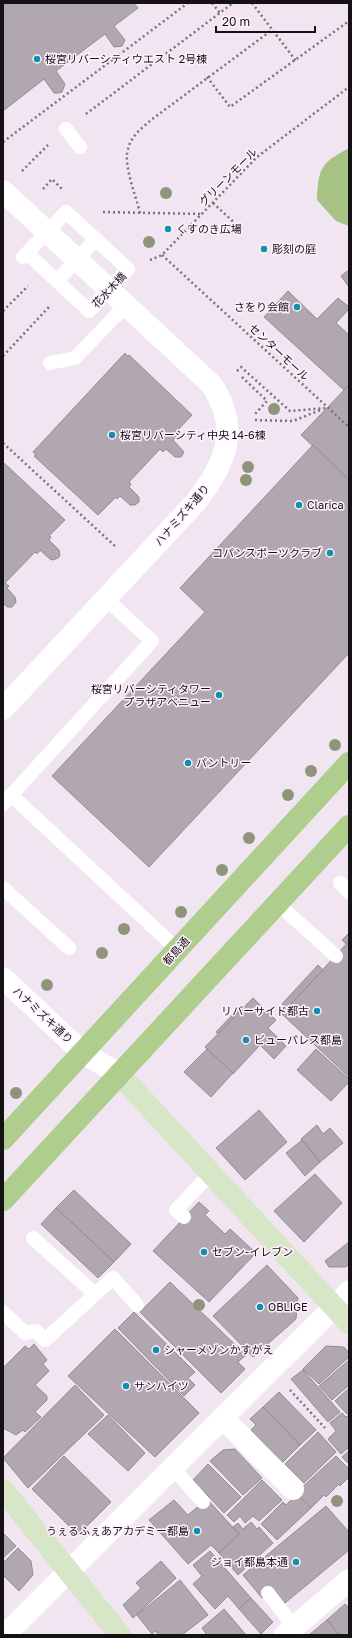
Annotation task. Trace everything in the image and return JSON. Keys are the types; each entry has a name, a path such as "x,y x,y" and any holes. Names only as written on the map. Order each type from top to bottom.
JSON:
{"main road":[{"name":"都島通","path":"3,1139 349,763"},
{"path":"3,1200 349,826"}],"street":[{"name":"ハナミズキ通り","path":"3,191 212,385 220,397 225,412 227,429 226,450 217,471 195,503 3,709"},
{"name":"ハナミズキ通り","path":"3,978 83,1053 119,1074"},
{"path":"119,1074 211,1173 342,1300 349,1323"},
{"path":"5,1635 342,1300"},
{"path":"223,1418 293,1489"},
{"path":"3,1490 120,1635"},
{"path":"289,1631 349,1580"}],"lane":[{"path":"66,129 80,147"},
{"name":"花水木橋","path":"66,212 128,269 89,311 62,285 25,255 66,212"},
{"path":"62,285 96,239"},
{"path":"50,363 75,358 126,306"},
{"path":"106,599 152,641 7,800 178,949"},
{"path":"3,888 69,948"},
{"path":"277,903 336,956"},
{"path":"184,1217 176,1210 211,1173"},
{"path":"33,1238 96,1294"},
{"path":"3,1312 25,1333 36,1330 45,1340 113,1278 137,1306"},
{"path":"173,1468 203,1502"},
{"path":"268,1593 289,1631"}],"path":[{"path":"3,142 188,3"},
{"path":"212,3 220,13"},
{"path":"21,172 66,129 233,3"},
{"path":"252,3 296,61"},
{"path":"206,77 230,107 296,61 349,21"},
{"path":"140,213 126,158 128,148 132,140 151,120 206,77 272,30"},
{"name":"グリーンモール","path":"162,256 257,157 349,87"},
{"path":"42,190 52,179 63,190"},
{"path":"213,203 240,228"},
{"path":"66,212 202,214"},
{"name":"センターモール","path":"162,256 349,427"},
{"path":"3,311 28,285"},
{"path":"3,356 62,285"},
{"path":"254,416 267,401 236,372 241,367 290,411 328,408"},
{"path":"249,420 293,421 328,408"},
{"path":"3,443 118,549"},
{"path":"271,1370 325,1428"}],"green space":[{"path":"349,148 349,226 336,221 317,200 318,180 323,168 332,158"}],"building":[{"name":"桜宮リバーシティウエスト 2号棟","path":"3,3 134,3 138,8 114,26 125,40 122,46 114,47 105,34 56,71 65,84 62,92 54,93 44,79 3,111"},
{"path":"349,270 349,287 341,276"},
{"path":"288,291 317,319 338,298 349,307 349,309 336,323 349,335 349,385 344,390 264,317"},
{"name":"桜宮リバーシティ中央 14-6棟","path":"125,353 127,356 129,355 192,415 174,434 176,437 173,440 184,452 181,457 175,457 166,449 163,452 160,449 129,482 131,484 129,487 139,497 139,502 135,505 130,505 120,496 117,499 116,497 98,515 34,456 36,455 33,452"},
{"path":"349,385 349,480 301,435"},
{"name":"桜宮リバーシティタワー プラザアベニュー","path":"313,445 349,480 349,653 149,867 52,776 205,612 180,588"},
{"path":"3,462 65,520 49,536 51,537 49,540 59,550 60,556 53,560 40,550 37,554 35,552 5,583 9,586 7,588 15,597 16,602 12,607 7,607 3,603"},
{"path":"349,933 349,941 346,944 342,940"},
{"name":"リバーサイド都古","path":"349,941 349,1077 282,1014"},
{"path":"318,965 323,970 287,1008 282,1004"},
{"name":"ビューパレス都島","path":"253,998 276,1020 268,1028 286,1046 274,1059 260,1045 233,1074 205,1047"},
{"path":"238,1009 240,1011 218,1034 216,1032"},
{"path":"207,1049 233,1073 211,1097 184,1072"},
{"path":"316,1049 349,1079 349,1082 331,1101 297,1070"},
{"path":"259,1110 287,1142 245,1180 216,1148"},
{"path":"317,1125 323,1134 330,1128 343,1143 320,1162 301,1139"},
{"path":"302,1140 320,1162 305,1176 286,1153"},
{"path":"315,1174 342,1203 304,1242 274,1211"},
{"path":"74,1190 131,1244 114,1262 56,1208"},
{"name":"セブン-イレブン","path":"199,1202 209,1211 205,1215 225,1234 230,1229 256,1253 209,1302 153,1251"},
{"path":"56,1208 114,1262 98,1278 41,1224"},
{"path":"349,1242 349,1264 346,1267 329,1267 325,1261"},
{"name":"OBLIGE","path":"267,1265 298,1298 296,1319 253,1357 213,1316"},
{"path":"170,1282 246,1355 238,1362 245,1369 221,1393 140,1312"},
{"name":"シャーメゾンかすがえ","path":"134,1312 195,1372 188,1378 195,1385 184,1396 118,1328"},
{"name":"サンハイツ","path":"115,1329 199,1413 155,1457 68,1376"},
{"path":"34,1344 47,1360 43,1364 49,1371 35,1385 47,1396 47,1400 35,1412 41,1417 25,1432 23,1430 16,1435 3,1428 3,1368 25,1346 29,1349"},
{"path":"326,1346 344,1347 349,1353 349,1357 319,1384 303,1369"},
{"path":"349,1360 349,1385 332,1400 319,1386"},
{"path":"303,1370 340,1412 328,1422 291,1379"},
{"path":"75,1385 104,1415 28,1488 3,1458"},
{"path":"349,1388 349,1413 347,1414 335,1401"},
{"path":"279,1392 316,1430 300,1445 263,1407"},
{"path":"263,1407 300,1445 282,1463 251,1430 256,1425 250,1419"},
{"path":"342,1413 346,1417 349,1415 349,1447 341,1454 328,1439 336,1431 330,1423"},
{"path":"108,1415 145,1453 128,1471 88,1434"},
{"path":"318,1432 336,1452 304,1483 285,1464"},
{"path":"235,1449 262,1478 243,1495 210,1461 223,1450"},
{"path":"349,1451 349,1464 342,1457"},
{"path":"64,1456 111,1502 78,1535 32,1489"},
{"path":"336,1456 349,1469 349,1477 340,1486 339,1484 326,1497 324,1495 311,1508 296,1493"},
{"path":"208,1464 241,1497 224,1513 193,1480"},
{"path":"262,1480 282,1500 259,1521 253,1516 245,1523 240,1516 234,1522 227,1515"},
{"path":"297,1494 311,1508 277,1540 261,1524 283,1502 286,1505"},
{"name":"うぇるふぇあアカデミー都島","path":"207,1499 239,1534 219,1553 211,1545 188,1564 149,1520 174,1500 188,1515"},
{"name":"ジョイ都島本通","path":"326,1506 349,1532 349,1550 285,1603 273,1589 262,1598 243,1575"},
{"path":"251,1522 257,1529 259,1527 273,1543 238,1575 219,1553 239,1534 233,1527 238,1523 243,1529"},
{"path":"3,1533 16,1546 3,1558"},
{"path":"18,1548 31,1561 33,1575 19,1591 3,1575 3,1563"},
{"path":"210,1551 251,1598 239,1609 228,1596 215,1609 193,1584 202,1576 193,1565"},
{"path":"161,1561 176,1578 133,1618 123,1605 141,1588 136,1583"},
{"path":"180,1580 208,1615 182,1635 159,1635 155,1631 152,1634 137,1615"},
{"path":"251,1598 273,1622 261,1634 239,1609"},
{"path":"345,1604 349,1608 349,1635 339,1635 327,1620"},
{"path":"224,1609 246,1635 207,1635 202,1628"},
{"path":"327,1620 339,1635 309,1635"}],"place":[{"name":"桜宮リバーシティウエスト 2号棟","path":"37,59"},
{"name":"くすのき広場","path":"168,229"},
{"name":"彫刻の庭","path":"264,249"},
{"name":"さをり会館","path":"297,307"},
{"name":"桜宮リバーシティ中央 14-6棟","path":"112,435"},
{"name":"Clarica","path":"299,505"},
{"name":"コパンスポーツクラブ","path":"330,553"},
{"name":"桜宮リバーシティタワー プラザアベニュー","path":"219,695"},
{"name":"パントリー","path":"188,763"},
{"name":"リバーサイド都古","path":"317,1011"},
{"name":"ビューパレス都島","path":"246,1040"},
{"name":"セブン-イレブン","path":"204,1252"},
{"name":"OBLIGE","path":"260,1307"},
{"name":"シャーメゾンかすがえ","path":"156,1350"},
{"name":"サンハイツ","path":"126,1386"},
{"name":"うぇるふぇあアカデミー都島","path":"197,1531"},
{"name":"ジョイ都島本通","path":"296,1562"}]}
